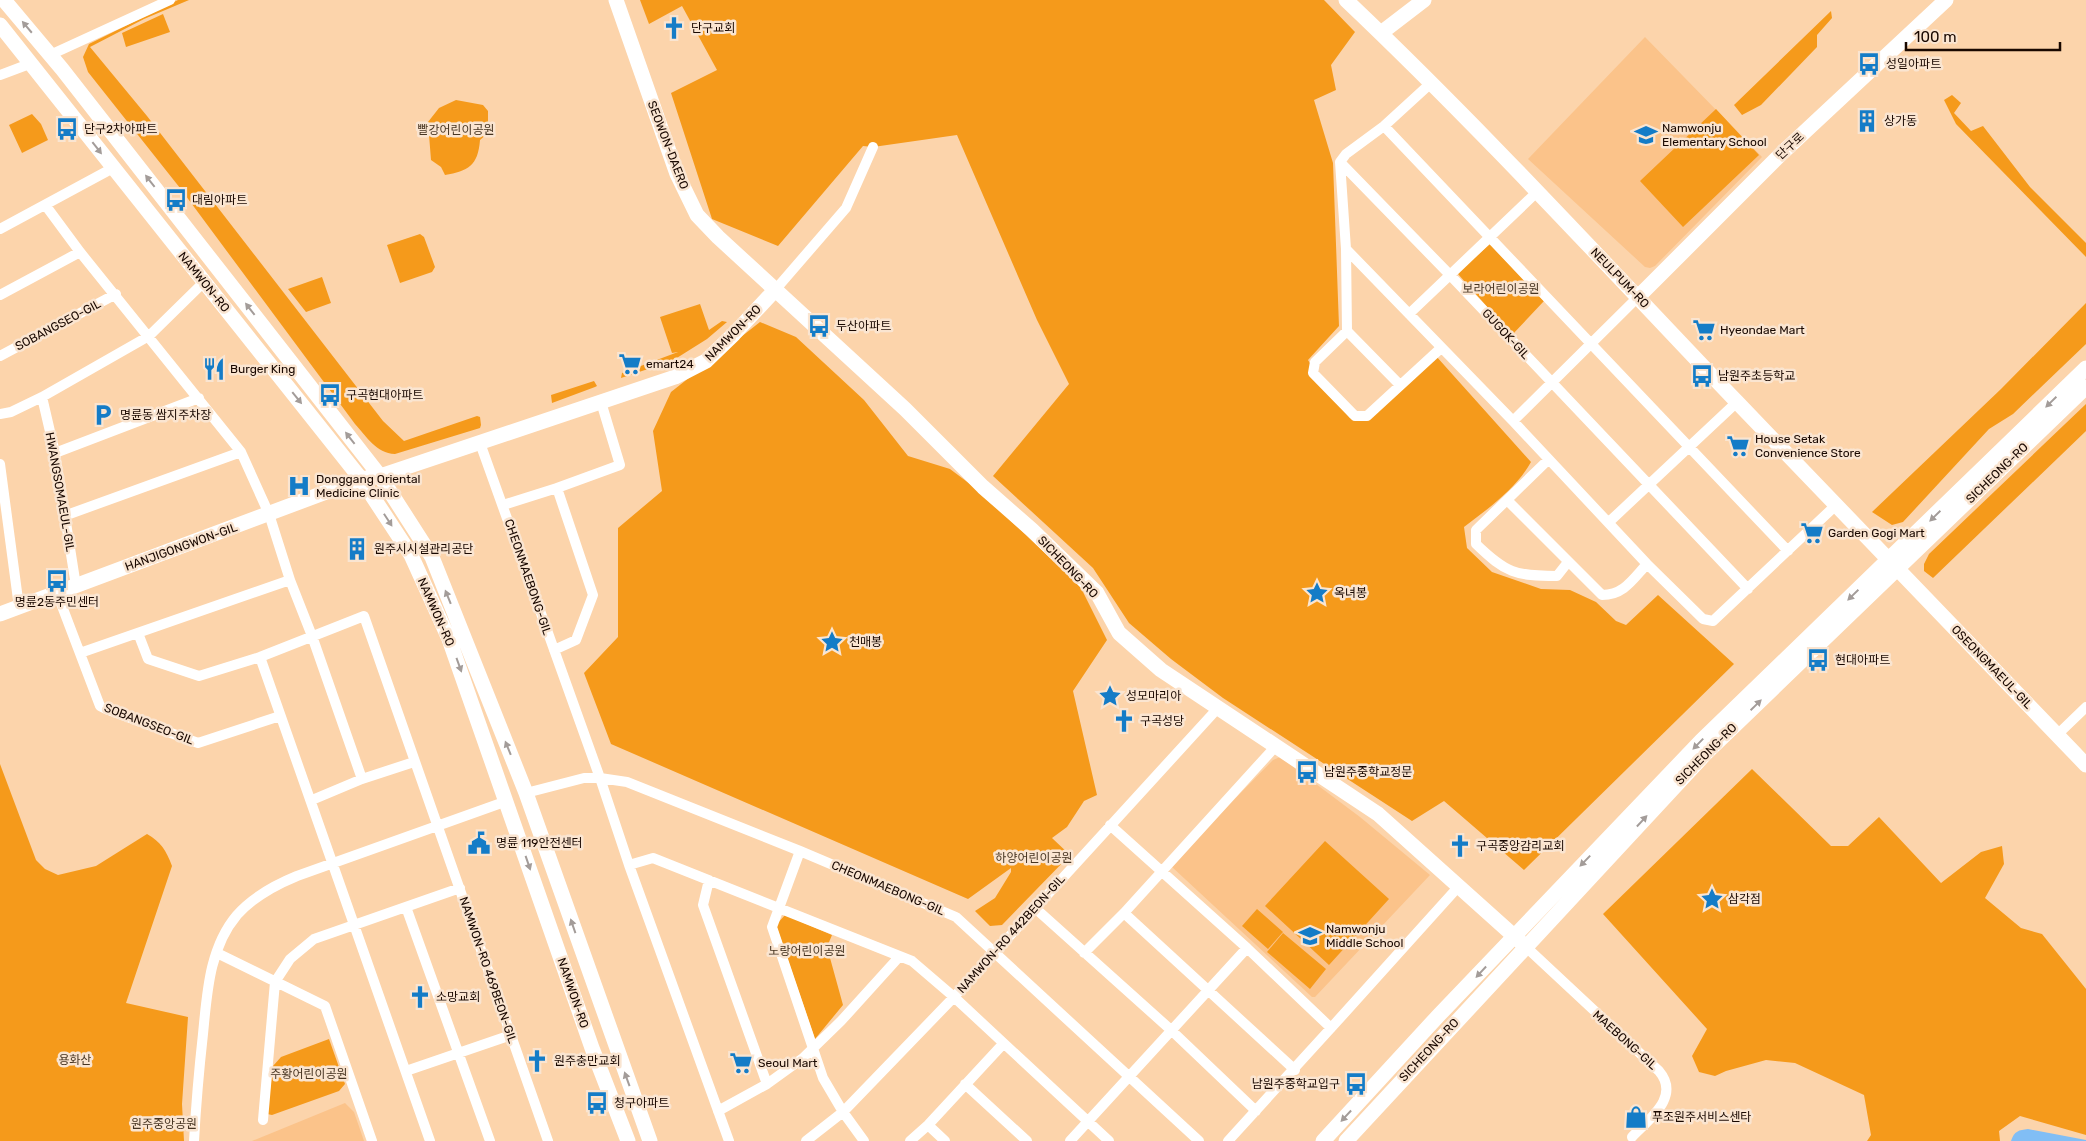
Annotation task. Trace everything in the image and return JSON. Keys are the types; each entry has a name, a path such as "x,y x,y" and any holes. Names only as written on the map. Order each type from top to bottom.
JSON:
{"street":[{"name":"NAMWON-RO","path":"4,0 50,55 380,476 432,557 526,793 650,1141"},
{"path":"0,76 170,0"},
{"name":"SEOWON-DAERO","path":"616,0 677,174 697,215 776,290"},
{"name":"NEULPUM-RO","path":"1346,0 1431,83 1537,192 1892,566"},
{"path":"1381,33 1424,0"},
{"name":"단구로","path":"1638,298 1782,153 1946,0"},
{"name":"NAMWON-RO","path":"0,25 361,479 411,556 442,622 507,800 592,1048 628,1141"},
{"path":"1400,385 1347,331 1346,249 1340,162 1346,154 1384,126 1431,83"},
{"path":"1384,126 1788,551"},
{"name":"NAMWON-RO","path":"380,476 675,377 706,361 776,290 846,208 873,147"},
{"name":"GUGOK-GIL","path":"1340,162 1748,589"},
{"path":"0,229 46,206 113,168"},
{"path":"1409,314 1537,192"},
{"name":"SOBANGSEO-GIL","path":"46,206 80,252 116,294 241,452 269,514 290,580 312,636 362,780"},
{"path":"1346,249 1513,421 1647,564 1703,619 1713,621 1836,506"},
{"path":"0,294 80,252"},
{"path":"0,414 11,412 42,397 149,336 204,282"},
{"name":"SICHEONG-RO","path":"776,290 906,409 983,487 1032,530 1097,593 1119,633 1161,670 1378,814 1520,941"},
{"name":"SOBANGSEO-GIL","path":"0,356 116,294"},
{"path":"1513,421 1638,298"},
{"path":"1347,331 1315,362 1313,373 1355,416 1367,416 1441,348"},
{"name":"SICHEONG-RO","path":"1323,1141 2086,368"},
{"name":"SICHEONG-RO","path":"1892,566 2086,387"},
{"name":"HWANGSOMAEUL-GIL","path":"42,397 55,453 76,586"},
{"path":"55,453 199,398"},
{"name":"CHEONMAEBONG-GIL","path":"503,505 620,465 602,402"},
{"path":"1609,522 1737,402"},
{"name":"CHEONMAEBONG-GIL","path":"480,443 729,1141"},
{"path":"64,516 241,452"},
{"path":"1548,460 1476,530 1476,544 1496,564 1509,571 1539,576 1557,576 1568,562"},
{"path":"0,464 19,607"},
{"name":"HANJIGONGWON-GIL","path":"0,614 361,479 380,476"},
{"name":"CHEONMAEBONG-GIL","path":"554,650 576,640 593,595 556,488"},
{"path":"1508,500 1602,595 1612,595 1620,592 1647,564"},
{"name":"OSEONGMAEUL-GIL","path":"1892,566 2086,764"},
{"path":"80,653 290,580"},
{"name":"SOBANGSEO-GIL","path":"57,592 100,706 198,743 280,716"},
{"name":"NAMWON-RO 469BEON-GIL","path":"312,636 364,616 548,1141"},
{"path":"138,633 148,659 199,676 260,657 312,636"},
{"path":"260,657 312,800 430,1141"},
{"path":"2057,735 2086,707"},
{"name":"NAMWON-RO 442BEON-GIL","path":"806,1141 843,1112 954,997 1218,708"},
{"path":"1084,952 1124,913 1275,747"},
{"path":"312,800 414,762"},
{"name":"CHEONMAEBONG-GIL","path":"526,793 584,778 627,782 800,851 956,917 1199,1141"},
{"path":"194,1141 208,980 224,936 237,915 259,896 276,885 333,862 437,827 526,793"},
{"path":"1110,825 1160,872 1247,948 1331,1028"},
{"path":"800,851 772,927 823,1078 843,1112 864,1141"},
{"path":"629,865 653,858 912,961 954,997 1109,1141"},
{"path":"709,880 703,905 767,1084"},
{"path":"1228,1141 1459,886"},
{"path":"263,1120 275,982 290,959 314,940 460,888"},
{"path":"406,908 490,1141"},
{"path":"1035,908 1171,1030 1256,1111"},
{"path":"1124,913 1294,1070"},
{"name":"SICHEONG-RO","path":"1346,1141 1520,941"},
{"name":"MAEBONG-GIL","path":"1520,941 1659,1070 1664,1077 1666,1090 1664,1102 1632,1137"},
{"path":"1070,1141 1247,948"},
{"path":"217,953 325,1006 372,1141"},
{"path":"718,1111 767,1084 812,1050 899,957"},
{"path":"406,1071 511,1035"},
{"path":"910,1141 928,1125 1003,1044"},
{"path":"965,1084 1027,1141"},
{"path":"928,1125 945,1141"}],"shaded area":[{"name":"Namwonju Elementary School","path":"1645,37 1762,157 1655,266 1650,268 1645,267 1528,159"},
{"name":"Namwonju Middle School","path":"1280,757 1360,817 1430,875 1315,997 1312,997 1171,864 1273,760"},
{"path":"345,1103 354,1112 364,1141 252,1141"}],"green space":[{"path":"178,0 189,0 144,19 90,47 147,116 383,421 404,441 477,416 480,417 480,428 395,454 382,451 372,443 355,424 180,188 88,72 83,57 89,44"},
{"path":"640,0 1324,0 1355,32 1331,65 1336,90 1314,100 1333,163 1339,326 1308,360 1328,393 1350,418 1371,418 1436,356 1531,462 1510,489 1464,527 1467,548 1492,572 1541,589 1570,590 1596,602 1616,621 1626,625 1658,595 1734,664 1524,870 1444,801 1412,821 1223,698 1171,659 1129,623 1093,568 993,476 1069,384 1037,320 957,135 873,147 863,146 778,246 712,219 671,93 717,70 682,6 649,24"},
{"path":"1831,11 1832,18 1817,35 1817,47 1761,105 1742,115 1734,105"},
{"path":"163,14 170,32 126,47 122,33"},
{"path":"1952,95 1961,103 1954,113 1971,131 1983,126 2030,187 2086,243 2086,257 1956,124 1944,100"},
{"name":"빨강어린이공원","path":"456,100 483,105 488,111 488,133 480,140 477,156 470,166 460,172 445,175 441,167 431,160 428,122 439,108"},
{"path":"1716,109 1759,155 1683,227 1640,181"},
{"path":"32,114 41,124 48,140 22,153 9,125"},
{"path":"420,234 424,237 435,267 432,272 400,283 387,245"},
{"name":"보라어린이공원","path":"1490,244 1544,301 1512,335 1458,274 1459,271"},
{"path":"322,277 331,303 306,312 288,289"},
{"path":"2086,303 2086,344 2013,414 1989,429 1903,522 1892,525 1872,512 2001,389"},
{"path":"700,304 709,330 722,321 727,322 707,339 672,361 621,378 622,373 678,352 672,353 660,317"},
{"name":"하양어린이공원","path":"760,322 796,337 864,400 908,456 950,469 978,490 1080,586 1107,640 1073,691 1097,795 1084,801 1067,827 1052,838 1070,855 1002,925 990,926 975,911 995,898 1011,872 1011,868 968,899 611,744 584,673 618,637 618,528 662,491 653,431 671,392"},
{"path":"594,381 597,386 552,403 551,395"},
{"path":"2086,404 2086,431 1933,578 1924,571 1924,564 1929,554"},
{"name":"용화산","path":"0,764 36,860 45,869 58,875 96,866 147,834 159,843 168,855 172,866 126,1003 188,1017 182,1104 184,1141 0,1141"},
{"path":"1752,769 1831,846 1848,846 1879,817 1941,883 1981,852 2002,846 2004,864 1985,898 2021,928 2042,934 2086,989 2086,1135 2020,1116 1999,1131 2000,1141 1867,1141 1871,1135 1864,1095 1795,1063 1766,1060 1715,1076 1699,1072 1692,1056 1707,1029 1603,914"},
{"path":"1325,841 1389,899 1329,965 1265,906"},
{"path":"1257,909 1283,932 1268,949 1242,926"},
{"name":"노랑어린이공원","path":"785,915 832,935 827,947 843,1005 815,1039 776,925"},
{"path":"1283,933 1326,969 1310,989 1267,952"},
{"name":"주황어린이공원","path":"329,1039 345,1084 339,1091 272,1115 267,1114 273,1066 281,1057"}],"water":[{"path":"2028,1129 2086,1141 2011,1141 2017,1132"}],"place":[{"name":"단구교회","path":"674,28"},
{"name":"성일아파트","path":"1869,64"},
{"name":"상가동","path":"1867,121"},
{"name":"단구2차아파트","path":"67,129"},
{"name":"Namwonju Elementary School","path":"1646,135"},
{"name":"대림아파트","path":"176,200"},
{"name":"두산아파트","path":"819,326"},
{"name":"Hyeondae Mart","path":"1704,330"},
{"name":"emart24","path":"630,364"},
{"name":"Burger King","path":"214,369"},
{"name":"남원주초등학교","path":"1702,376"},
{"name":"구곡현대아파트","path":"330,395"},
{"name":"명륜동 쌈지주차장","path":"103,415"},
{"name":"House Setak Convenience Store","path":"1738,446"},
{"name":"Donggang Oriental Medicine Clinic","path":"299,486"},
{"name":"Garden Gogi Mart","path":"1812,533"},
{"name":"원주시시설관리공단","path":"357,549"},
{"name":"명륜2동주민센터","path":"57,581"},
{"name":"옥녀봉","path":"1317,593"},
{"name":"천매봉","path":"832,642"},
{"name":"현대아파트","path":"1818,660"},
{"name":"성모마리아","path":"1110,696"},
{"name":"구곡성당","path":"1124,721"},
{"name":"남원주중학교정문","path":"1307,772"},
{"name":"명륜 119안전센터","path":"479,843"},
{"name":"구곡중앙감리교회","path":"1460,846"},
{"name":"삼각점","path":"1712,899"},
{"name":"Namwonju Middle School","path":"1310,936"},
{"name":"소망교회","path":"420,997"},
{"name":"원주충만교회","path":"537,1061"},
{"name":"Seoul Mart","path":"741,1063"},
{"name":"남원주중학교입구","path":"1356,1084"},
{"name":"청구아파트","path":"597,1103"},
{"name":"푸조원주서비스센타","path":"1636,1117"}],"park label":[{"name":"원주중앙공원","path":"164,1124"}]}
